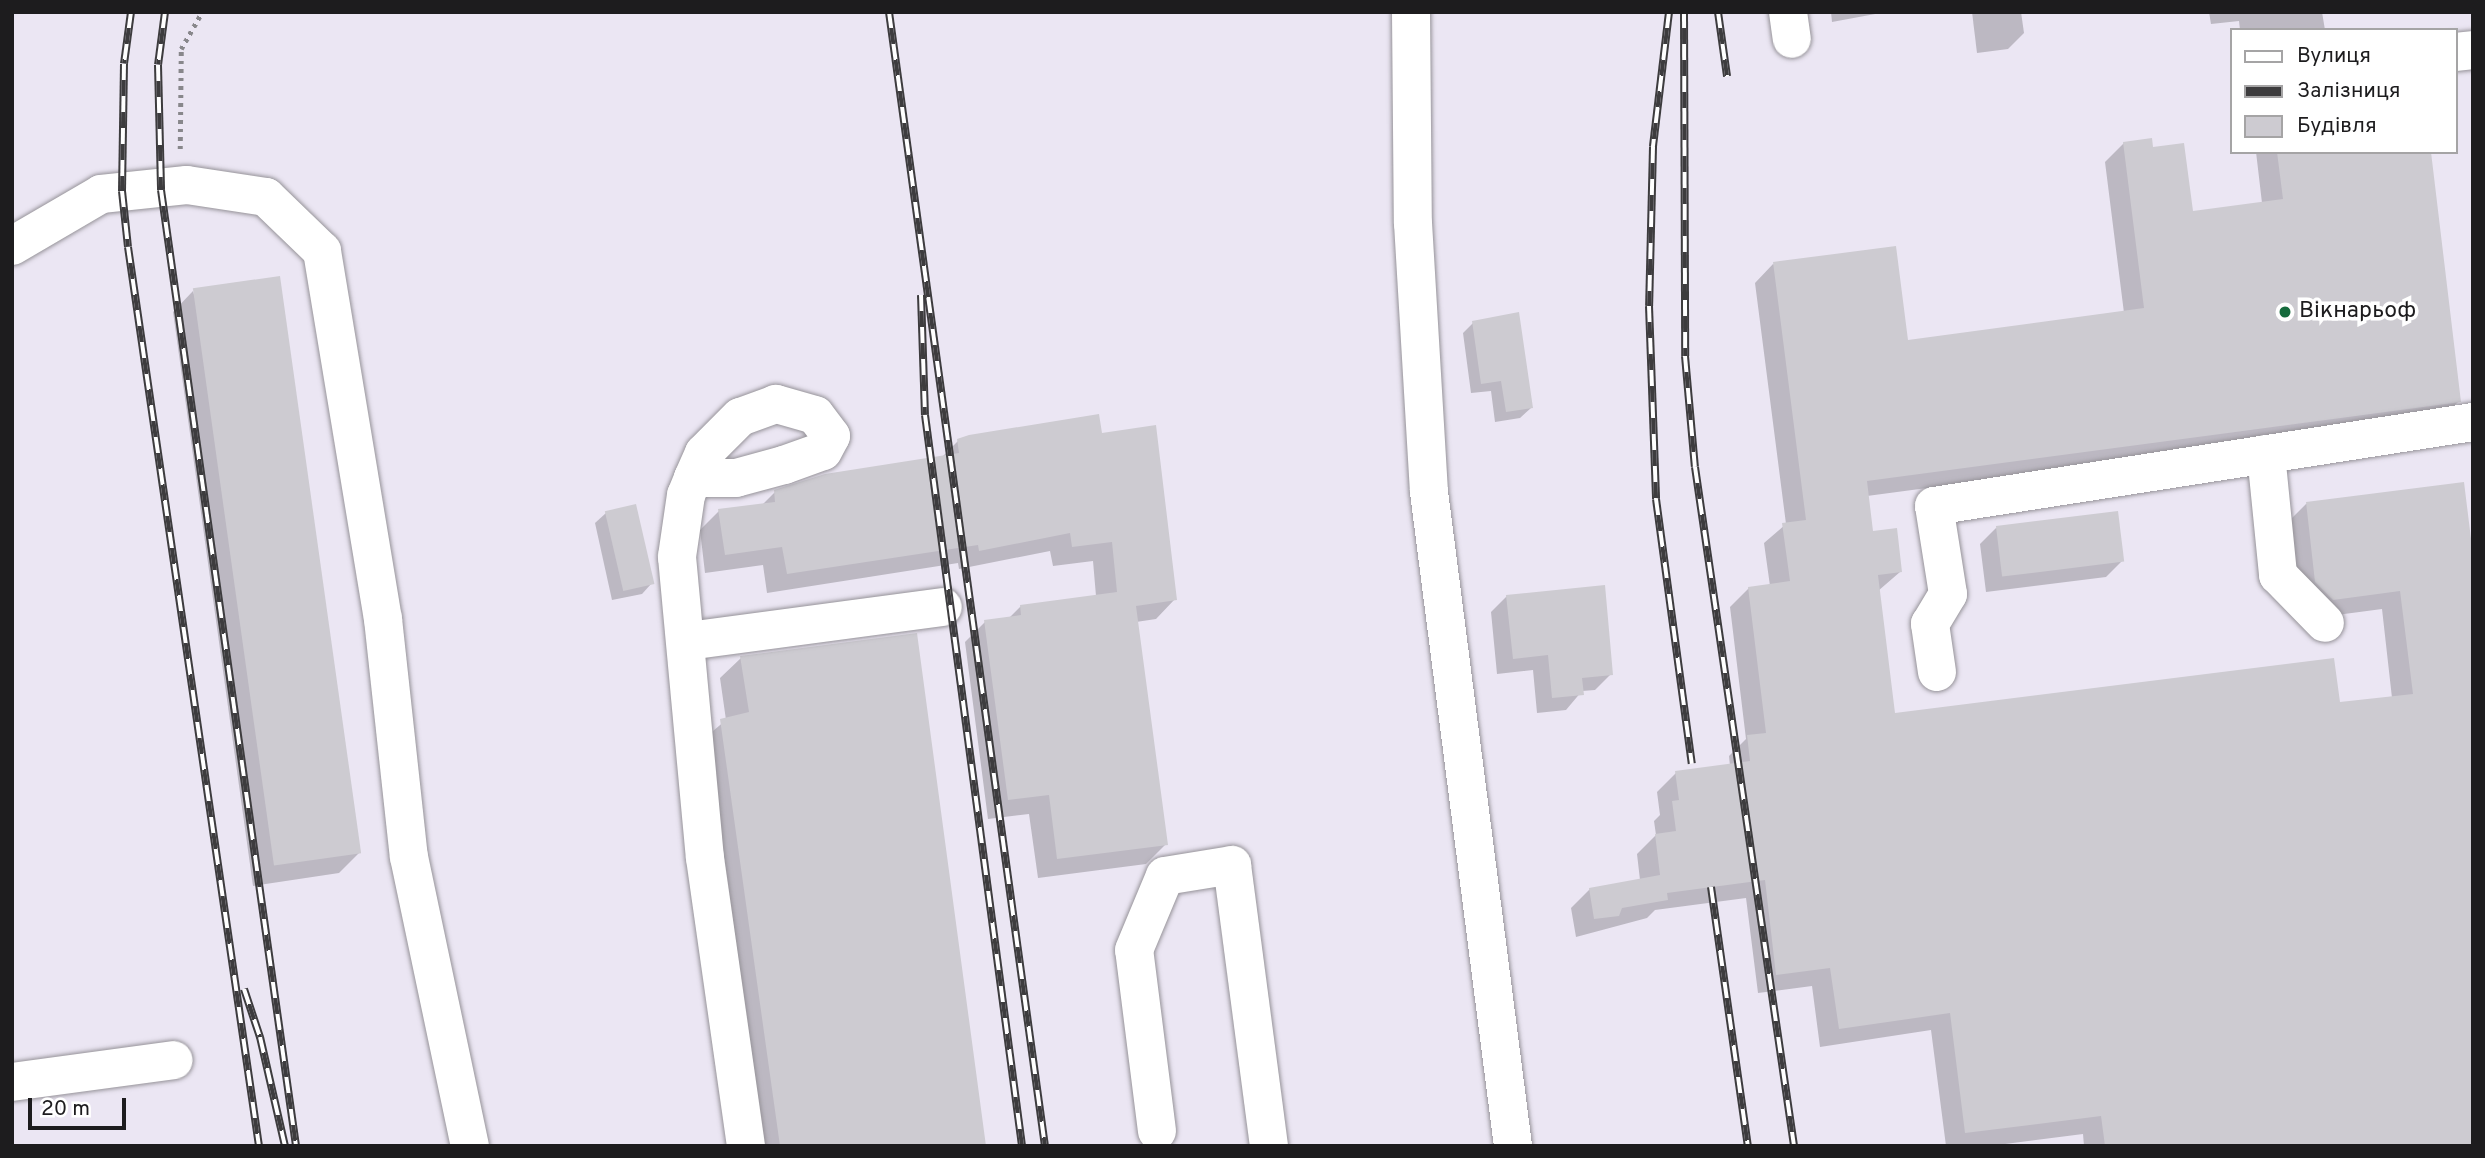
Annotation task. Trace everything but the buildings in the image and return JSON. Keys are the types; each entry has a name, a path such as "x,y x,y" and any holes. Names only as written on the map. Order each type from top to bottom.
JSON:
{"lane":[{"path":"1411,12 1413,223 1429,492 1513,1146"},
{"path":"12,246 102,194 180,186 266,197 322,251 383,619 409,857 470,1146"},
{"path":"1937,672 1930,624 1948,594 1934,506 2473,422"},
{"path":"2266,454 2278,575 2325,623"},
{"path":"693,478 686,495 677,557 688,641 705,858 746,1146"},
{"path":"688,641 943,607"},
{"path":"1157,1131 1134,950 1165,876 1232,864 1269,1146"},
{"path":"12,1082 174,1060"}],"path":[{"path":"180,186 181,49 202,12"}],"shaded area":[{"path":"12,12 2473,12 2473,1146 12,1146"}],"railway":[{"path":"131,12 124,64 122,191 128,247 259,1146"},
{"path":"165,12 158,65 161,190 296,1146"},
{"path":"889,12 1045,1146"},
{"path":"1669,12 1653,147 1649,306 1656,499 1692,764"},
{"path":"1684,12 1685,356 1695,467 1794,1146"},
{"path":"1718,12 1727,76"},
{"path":"921,295 925,415 1022,1146"},
{"path":"1711,887 1748,1146"},
{"path":"244,989 260,1037 285,1146"}],"place":[{"name":"Вікнарьоф","path":"2285,312"}]}
